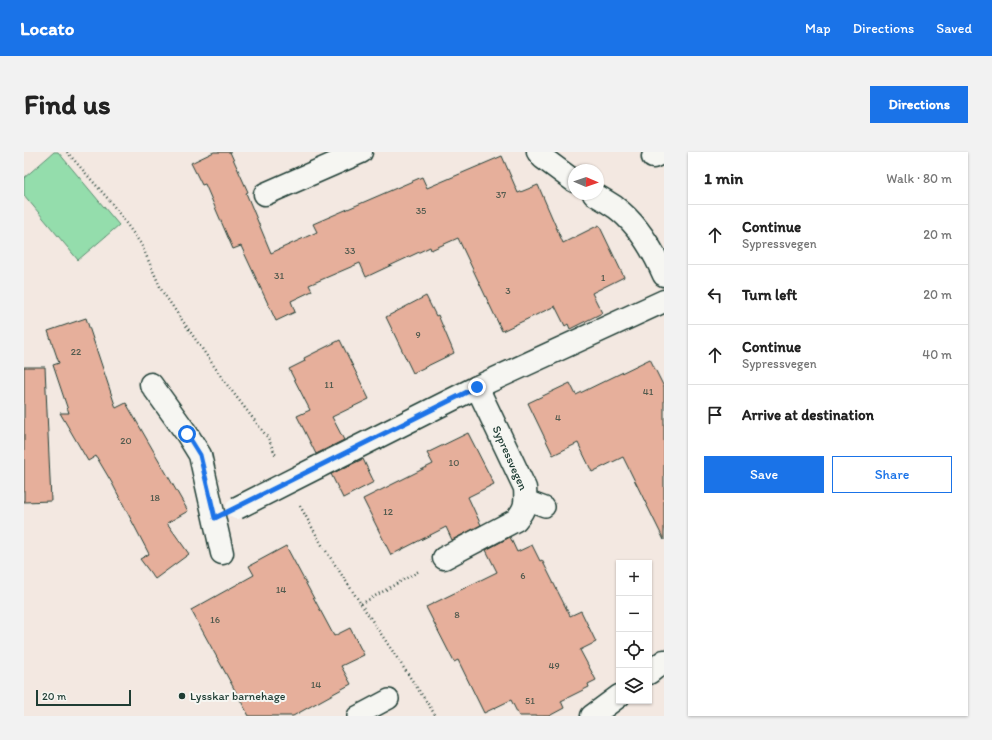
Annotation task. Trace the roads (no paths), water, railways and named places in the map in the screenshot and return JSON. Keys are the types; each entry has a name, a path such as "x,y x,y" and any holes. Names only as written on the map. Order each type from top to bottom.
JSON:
{"street":[{"path":"265,194 361,152"},
{"path":"538,152 543,158 568,177"},
{"path":"603,200 616,208 644,238 658,261 664,275"},
{"path":"215,518 477,387 664,300"},
{"path":"151,384 187,434 200,455 222,553"},
{"name":"Sypressvegen","path":"444,558 516,520 524,511 536,504 526,488 477,387"},
{"path":"652,671 664,661"},
{"path":"592,716 616,698"}],"lane":[{"path":"357,716 389,699"}],"place":[{"name":"Lysskar barnehage","path":"182,696"}]}
